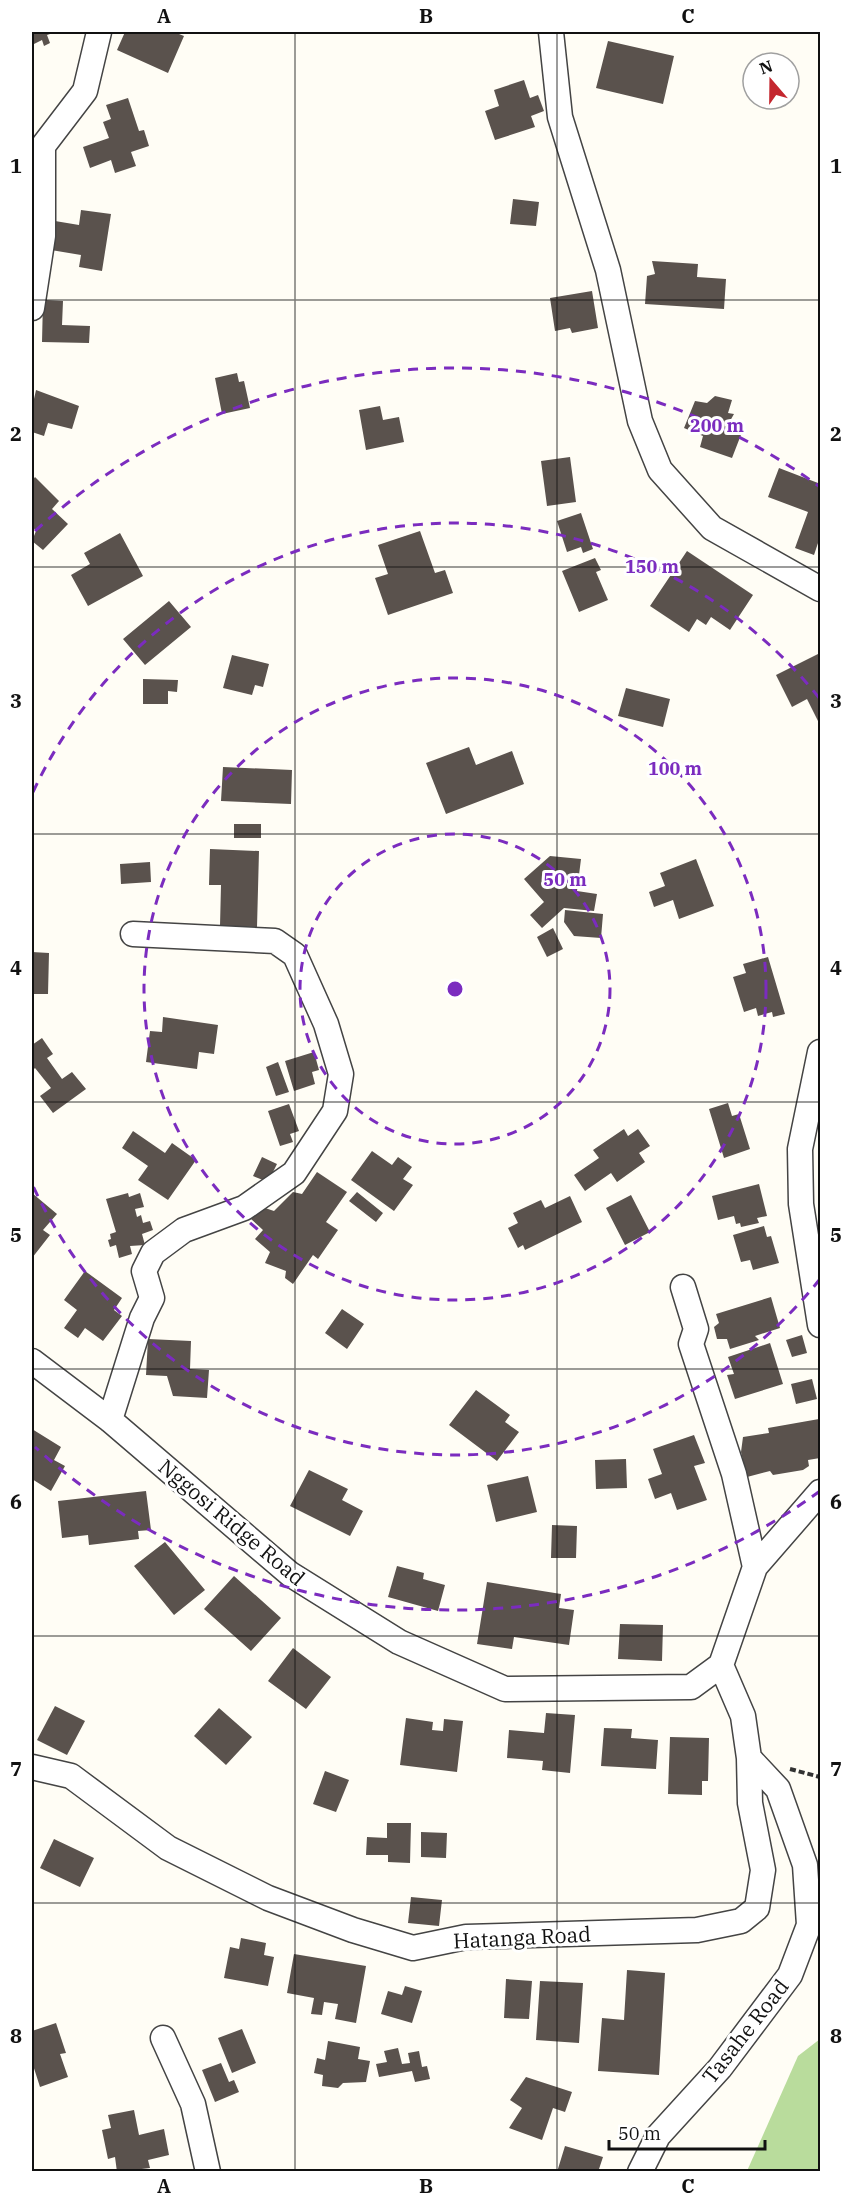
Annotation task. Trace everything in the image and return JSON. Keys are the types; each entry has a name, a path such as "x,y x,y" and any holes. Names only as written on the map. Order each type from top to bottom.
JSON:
{"street":[{"path":"32,308 43,236 43,146 85,91 99,32"},
{"path":"551,32 560,117 609,270 640,421 660,470 712,528 820,589"},
{"path":"110,1420 142,1318 153,1298 144,1271 153,1253 184,1230 244,1208 294,1173 335,1111 341,1074 326,1024 295,955 275,941 133,934"},
{"path":"820,1052 800,1149 801,1204 820,1325"},
{"path":"683,1287 696,1329 691,1344 734,1474 755,1567"},
{"name":"Nggosi Ridge Road","path":"32,1361 110,1420 290,1574 399,1642 505,1689 691,1687 722,1665"},
{"path":"748,1758 743,1716 722,1665 755,1567 820,1492"},
{"name":"Hatanga Road","path":"32,1767 71,1776 168,1848 268,1899 353,1930 413,1948 466,1937 698,1930 741,1921 757,1908 763,1870 750,1803 748,1758"},
{"name":"Tasahe Road","path":"640,2172 658,2136 720,2068 790,1975 809,1925 805,1865 778,1789 748,1758"},
{"path":"163,2038 194,2104 208,2172"}],"green space":[{"path":"820,2039 820,2171 747,2171 798,2056"}],"building":[{"path":"32,32 56,32 47,35 50,43 44,46 42,40 32,45"},
{"path":"125,32 174,32 184,36 168,73 117,50"},
{"path":"608,41 674,56 663,104 596,88"},
{"path":"524,80 530,98 538,95 544,111 531,116 535,127 495,140 485,111 499,106 494,90"},
{"path":"128,98 139,131 144,130 149,146 131,152 136,166 115,173 111,160 90,168 83,147 109,138 103,122 111,119 106,105"},
{"path":"513,199 539,202 536,226 510,224"},
{"path":"81,210 111,214 102,271 79,267 81,255 51,250 55,221 79,225"},
{"path":"652,261 698,264 697,277 726,279 724,309 645,304 647,276 655,274"},
{"path":"592,291 598,328 572,333 570,328 555,331 550,298"},
{"path":"43,300 63,301 62,325 90,326 89,343 42,342"},
{"path":"237,373 239,382 244,381 250,408 222,414 215,378"},
{"path":"36,390 79,406 72,429 48,423 44,436 32,432 32,408"},
{"path":"715,396 732,400 728,413 734,414 730,421 744,427 732,458 700,447 703,436 684,428 695,401 707,403"},
{"path":"380,406 383,420 399,417 404,442 366,450 359,410"},
{"path":"570,457 576,502 547,506 541,461"},
{"path":"779,468 818,483 820,478 820,537 814,555 795,548 808,512 768,497"},
{"path":"35,477 59,501 52,509 68,524 43,550 32,541 36,531 32,526 32,481"},
{"path":"581,513 593,549 583,553 581,547 567,552 557,521"},
{"path":"420,531 435,573 445,570 453,593 388,615 375,578 388,574 378,545"},
{"path":"120,533 143,576 88,606 71,575 90,564 84,553"},
{"path":"687,551 753,595 730,630 711,617 706,625 697,619 689,632 650,606"},
{"path":"595,558 601,570 596,572 608,600 579,612 562,571"},
{"path":"169,601 191,627 145,665 123,639"},
{"path":"820,653 820,725 807,699 792,707 776,675"},
{"path":"232,655 269,664 263,687 255,685 252,695 223,688"},
{"path":"143,679 178,680 177,692 168,691 168,704 143,704"},
{"path":"626,688 670,699 663,727 618,716"},
{"path":"469,747 476,765 512,751 524,784 446,814 426,763"},
{"path":"223,767 292,770 291,804 221,801"},
{"path":"234,824 261,824 261,838 234,838"},
{"path":"210,849 259,851 257,927 220,926 221,885 209,885"},
{"path":"550,856 581,859 577,891 597,894 594,911 564,908 542,928 530,915 544,902 524,879"},
{"path":"696,859 714,906 679,919 673,900 654,907 649,892 665,886 660,873"},
{"path":"150,862 151,882 121,884 120,864"},
{"path":"565,910 603,914 601,938 574,936 564,922"},
{"path":"553,928 563,949 547,957 537,937"},
{"path":"32,952 49,953 48,994 32,994"},
{"path":"768,957 785,1014 773,1017 772,1012 758,1016 756,1008 744,1012 733,977 746,973 743,964"},
{"path":"163,1017 218,1025 214,1054 199,1052 197,1069 146,1062 150,1031 162,1032"},
{"path":"42,1038 53,1054 47,1058 62,1079 72,1072 86,1089 53,1113 40,1096 51,1088 35,1068 32,1071 32,1045"},
{"path":"314,1052 319,1070 312,1072 315,1084 294,1091 285,1061"},
{"path":"278,1062 289,1092 276,1096 266,1067"},
{"path":"728,1103 732,1116 739,1114 750,1149 724,1158 709,1109"},
{"path":"289,1104 299,1131 290,1134 293,1142 280,1146 268,1111"},
{"path":"624,1129 628,1136 638,1129 650,1146 639,1153 645,1162 617,1182 611,1173 585,1191 574,1175 599,1158 593,1150"},
{"path":"133,1131 165,1153 172,1143 196,1160 168,1200 138,1180 148,1166 122,1148"},
{"path":"372,1151 392,1165 398,1157 412,1167 403,1179 413,1185 394,1211 351,1180"},
{"path":"262,1157 277,1164 268,1182 253,1176"},
{"path":"317,1172 347,1192 326,1222 338,1230 318,1259 313,1255 293,1284 285,1278 286,1271 265,1263 270,1252 255,1239 263,1230 251,1219 262,1207 274,1211 293,1192 302,1194"},
{"path":"759,1184 767,1216 757,1218 759,1223 741,1227 740,1223 736,1224 734,1216 718,1220 712,1196"},
{"path":"357,1192 383,1213 376,1222 349,1201"},
{"path":"32,1193 57,1214 43,1230 50,1235 32,1258"},
{"path":"128,1193 129,1197 140,1193 144,1207 135,1209 137,1217 141,1215 143,1223 150,1221 153,1230 142,1234 145,1245 130,1246 132,1254 119,1258 116,1245 110,1247 108,1240 111,1239 110,1234 116,1232 106,1199"},
{"path":"631,1195 650,1232 625,1245 606,1208"},
{"path":"570,1196 582,1222 525,1250 523,1245 518,1248 508,1228 518,1223 513,1213 541,1200 545,1208"},
{"path":"764,1226 767,1237 771,1236 779,1263 753,1270 750,1260 741,1262 733,1235"},
{"path":"85,1271 122,1298 114,1310 122,1316 103,1341 85,1328 78,1338 64,1328 77,1310 64,1300"},
{"path":"771,1297 780,1328 755,1336 759,1340 730,1349 727,1339 717,1339 714,1327 719,1323 716,1314"},
{"path":"342,1309 364,1324 347,1349 325,1333"},
{"path":"802,1335 807,1353 792,1357 786,1340"},
{"path":"148,1339 191,1341 190,1369 209,1370 207,1398 173,1396 167,1376 146,1375"},
{"path":"770,1343 783,1384 735,1399 727,1375 734,1374 728,1357"},
{"path":"812,1379 817,1399 796,1404 791,1384"},
{"path":"476,1390 510,1415 505,1422 519,1432 497,1461 449,1425"},
{"path":"819,1419 820,1458 808,1460 809,1466 803,1470 773,1475 770,1471 747,1477 741,1452 743,1437 769,1433 768,1428"},
{"path":"32,1429 61,1447 54,1460 65,1466 51,1491 32,1479"},
{"path":"694,1435 705,1463 694,1466 707,1500 677,1510 671,1493 655,1499 648,1479 662,1474 653,1449"},
{"path":"626,1459 627,1488 596,1489 595,1460"},
{"path":"309,1470 348,1489 342,1500 363,1511 350,1536 290,1506"},
{"path":"528,1476 537,1512 496,1522 487,1485"},
{"path":"146,1491 151,1530 138,1531 139,1539 89,1545 88,1535 62,1538 58,1501"},
{"path":"552,1525 577,1526 576,1558 551,1558"},
{"path":"165,1542 205,1590 174,1615 134,1566"},
{"path":"397,1566 424,1573 423,1579 445,1585 438,1611 388,1597"},
{"path":"234,1576 281,1618 251,1651 204,1609"},
{"path":"487,1582 561,1594 559,1608 574,1610 569,1645 514,1637 512,1649 477,1644"},
{"path":"620,1624 663,1625 662,1661 618,1659"},
{"path":"293,1648 331,1677 306,1709 268,1681"},
{"path":"55,1706 85,1721 67,1755 37,1740"},
{"path":"219,1708 252,1737 226,1765 194,1736"},
{"path":"546,1713 575,1715 570,1773 542,1770 543,1761 507,1758 509,1730 544,1733"},
{"path":"406,1718 433,1722 432,1730 443,1731 444,1719 463,1721 457,1772 400,1765"},
{"path":"604,1728 632,1729 631,1738 658,1740 656,1769 601,1766"},
{"path":"670,1737 709,1738 708,1781 702,1781 702,1795 668,1794"},
{"path":"325,1771 349,1780 336,1812 313,1804"},
{"path":"387,1823 411,1823 410,1863 388,1862 388,1855 366,1855 367,1837 387,1838"},
{"path":"421,1832 447,1833 446,1858 421,1857"},
{"path":"54,1839 94,1858 80,1887 40,1868"},
{"path":"411,1897 442,1900 439,1926 408,1923"},
{"path":"241,1938 266,1943 264,1955 274,1957 268,1986 224,1978 230,1947 239,1949"},
{"path":"294,1954 366,1966 356,2023 335,2019 338,2004 324,2002 322,2015 311,2014 314,1998 287,1993"},
{"path":"627,1970 665,1973 659,2075 598,2071 602,2018 624,2020"},
{"path":"506,1979 532,1981 529,2019 504,2018"},
{"path":"540,1981 583,1983 579,2043 536,2040"},
{"path":"405,1986 422,1991 412,2023 381,2014 388,1991 402,1995"},
{"path":"56,2023 66,2053 60,2054 68,2077 40,2087 32,2062 32,2031"},
{"path":"242,2029 256,2063 232,2073 218,2038"},
{"path":"328,2041 360,2047 358,2059 370,2061 366,2082 343,2083 338,2088 322,2086 323,2075 314,2073 317,2058 325,2060"},
{"path":"398,2048 402,2064 410,2063 408,2053 419,2051 422,2067 427,2066 430,2079 415,2082 412,2071 379,2077 376,2064 387,2062 384,2051"},
{"path":"221,2063 229,2082 234,2080 239,2092 215,2102 202,2070"},
{"path":"526,2077 572,2092 565,2112 553,2108 542,2140 509,2128 522,2108 510,2100"},
{"path":"134,2110 139,2135 164,2129 169,2155 148,2160 150,2168 117,2172 115,2157 108,2159 102,2130 111,2128 108,2115"},
{"path":"565,2146 603,2157 598,2172 557,2172"}]}
